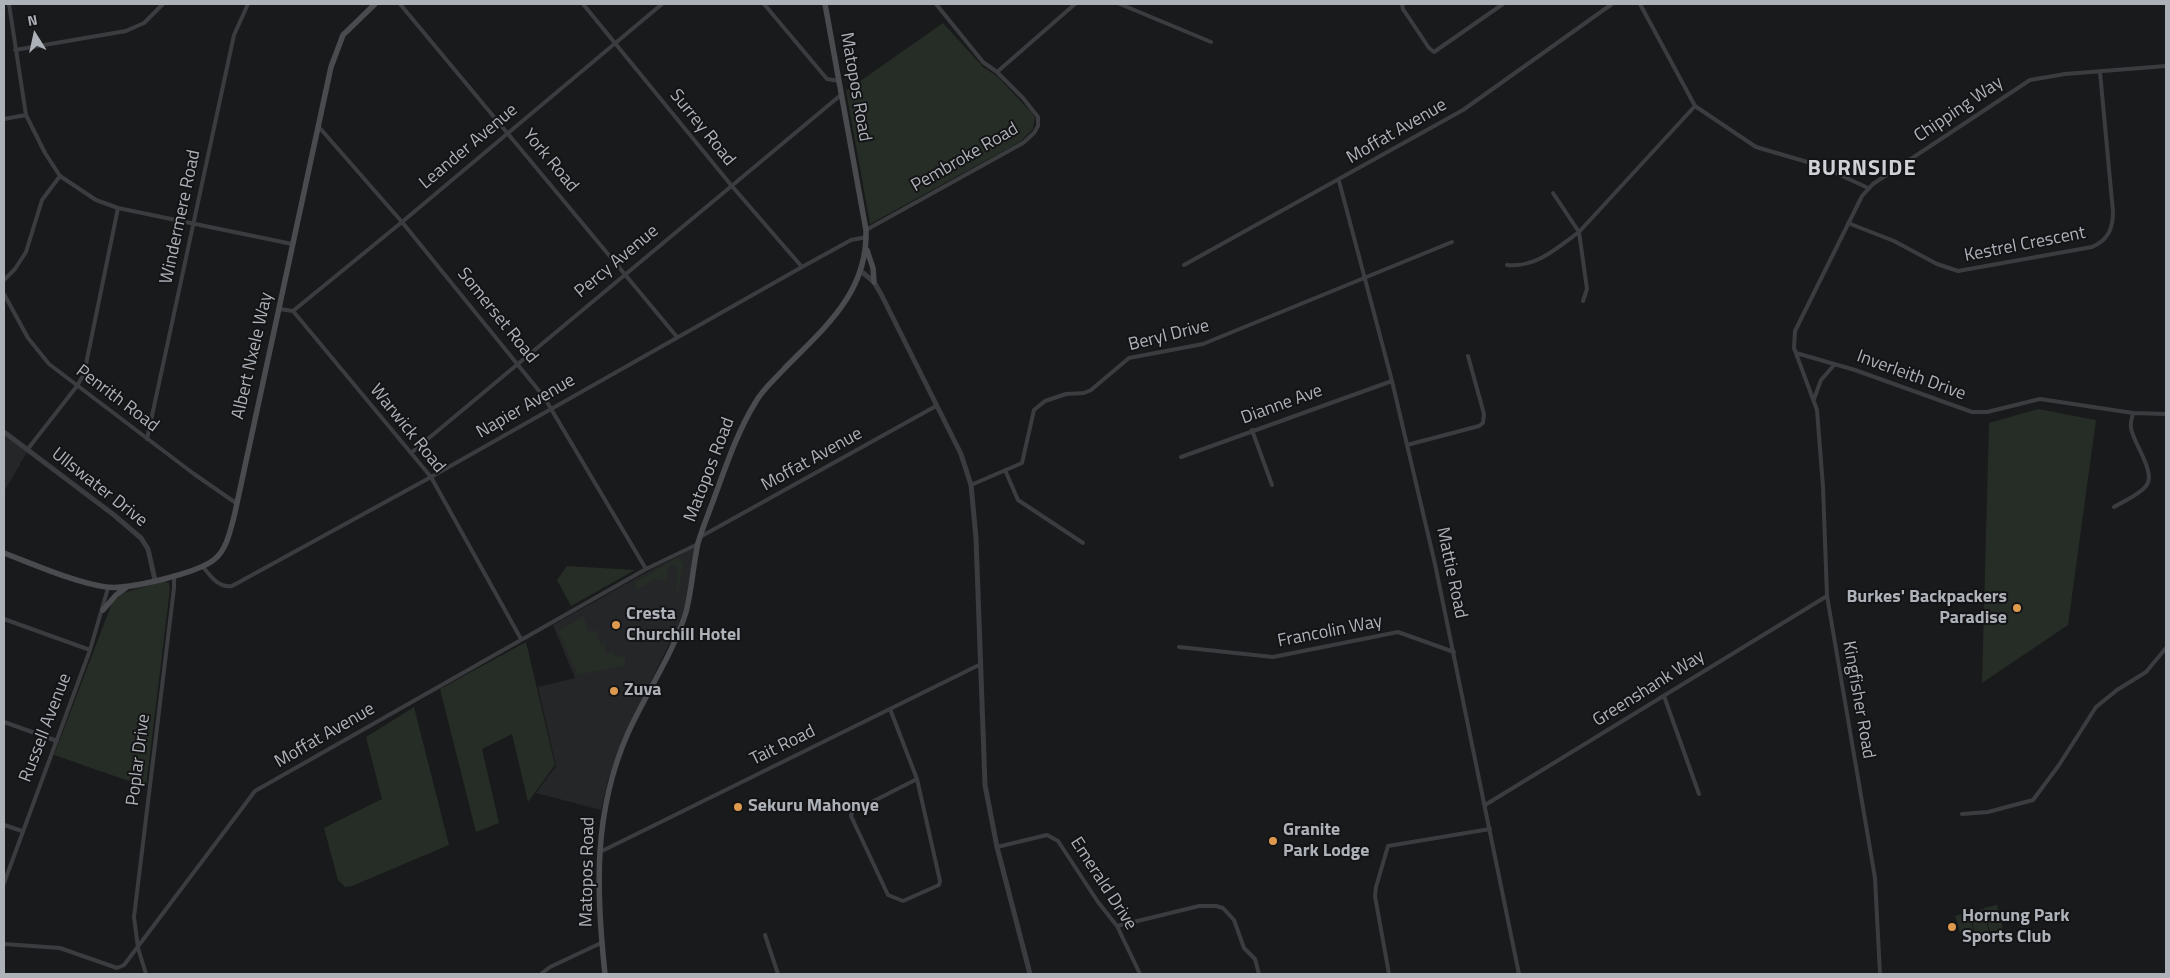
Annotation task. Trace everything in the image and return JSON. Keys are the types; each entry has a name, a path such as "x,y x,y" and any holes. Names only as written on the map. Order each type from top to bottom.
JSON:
{"main road":[{"name":"Albert Nxele Way","path":"365,11 370,4"},
{"name":"Albert Nxele Way","path":"108,588 129,586 203,567 214,560 224,548 230,532 279,309 317,124 331,67 330,60 337,38 348,26 375,4"},
{"name":"Matopos Road","path":"605,974 599,852 601,826 612,774 628,733 680,627 690,594 699,540 742,426 767,386 840,310 862,272 866,234 825,4"},
{"path":"866,247 873,268 874,282"},
{"path":"4,553 54,572 108,588"},
{"path":"103,610 116,595 129,586"}],"street":[{"path":"9,4 26,115 60,176 96,200 118,208 292,244"},
{"path":"15,50 126,31 144,23 163,4"},
{"name":"Windermere Road","path":"147,439 234,35 248,4"},
{"name":"York Road","path":"400,4 677,337"},
{"name":"Surrey Road","path":"582,4 731,185 802,267"},
{"name":"Leander Avenue","path":"293,311 662,4"},
{"path":"764,4 827,79 839,81"},
{"name":"Pembroke Road","path":"866,234 1023,143 1034,133 1038,126 1038,117 1023,98 997,72 983,62 936,4"},
{"path":"997,72 1075,4"},
{"path":"1120,4 1211,42"},
{"path":"1402,4 1403,9 1430,50 1438,50 1503,4"},
{"name":"Moffat Avenue","path":"1184,265 1463,110 1612,4"},
{"path":"1640,4 1695,106 1756,147 1821,166 1868,188"},
{"name":"Chipping Way","path":"1796,353 1794,344 1795,331 1848,223 1868,188 2030,80 2065,74 2166,66"},
{"name":"Kestrel Crescent","path":"1848,223 1894,241 1938,264 1958,271 2100,244 2111,231 2113,212 2100,72"},
{"name":"Percy Avenue","path":"411,453 842,94"},
{"path":"1508,265 1528,264 1538,260 1579,232 1695,106"},
{"path":"4,118 26,115"},
{"name":"Somerset Road","path":"317,124 402,222 544,397 646,570"},
{"path":"4,280 15,269 26,252 42,200 60,176"},
{"name":"Mattie Road","path":"1339,180 1392,381 1454,652 1519,974"},
{"path":"1554,193 1579,232 1587,288 1583,301"},
{"path":"27,450 77,386 84,374 118,208"},
{"name":"Napier Avenue","path":"203,567 222,586 232,586 431,477 802,267 851,240 866,234"},
{"path":"1365,279 1452,242"},
{"path":"862,272 874,282 961,454 972,485 976,538 979,664 985,785 996,847 1030,974"},
{"name":"Beryl Drive","path":"972,485 1022,463 1034,410 1045,401 1066,394 1084,393 1091,390 1129,358 1203,344 1365,279"},
{"name":"Penrith Road","path":"4,294 28,338 40,355 77,386 147,439 236,503"},
{"path":"279,309 293,311"},
{"name":"Warwick Road","path":"293,311 431,477 521,640"},
{"name":"Inverleith Drive","path":"1796,353 1835,364 1972,412 1987,412 2040,399 2133,413 2166,414"},
{"name":"Kingfisher Road","path":"1796,353 1814,399 1818,417 1827,596 1875,878 1880,974"},
{"path":"1407,445 1483,423 1484,414 1468,356"},
{"path":"1814,399 1821,380 1835,364"},
{"name":"Dianne Ave","path":"1181,457 1392,381"},
{"name":"Moffat Avenue","path":"4,944 60,948 117,968 124,965 255,791 936,406"},
{"path":"2114,507 2142,491 2150,479 2148,468 2133,435 2131,423 2133,413"},
{"path":"1252,430 1272,485"},
{"name":"Ullswater Drive","path":"4,432 114,515 141,538 148,549 155,580"},
{"path":"1005,470 1018,500 1083,544"},
{"name":"Poplar Drive","path":"146,974 138,948 134,917 174,575"},
{"name":"Russell Avenue","path":"4,884 90,650 108,588"},
{"name":"Greenshank Way","path":"1486,805 1827,596"},
{"path":"4,619 90,650"},
{"name":"Francolin Way","path":"1179,647 1272,657 1398,632 1454,652"},
{"path":"1962,814 1988,812 2033,800 2059,765 2096,707 2117,690 2146,672 2166,648"},
{"name":"Tait Road","path":"599,852 979,664"},
{"path":"1664,696 1698,794"},
{"path":"890,709 917,779 940,881 939,885 903,901 888,895 851,816 852,812 917,779"},
{"path":"4,722 57,741"},
{"path":"4,825 22,831"},
{"path":"1389,974 1375,896 1388,846 1490,829"},
{"name":"Emerald Drive","path":"996,847 1047,835 1053,836 1098,902 1117,926 1140,974"},
{"path":"1117,926 1199,906 1223,908 1234,920 1244,948 1255,959 1259,974"},
{"path":"765,935 778,974"},
{"path":"541,974 550,967 602,943"}],"shaded area":[{"path":"943,23 983,67 998,77 1031,112 1035,118 1033,129 1020,142 870,224 846,91"},
{"path":"2038,409 2096,420 2068,625 1982,683 1989,423"},
{"path":"4,435 27,452 4,492"},
{"path":"696,547 688,595 678,626 625,734 608,780 601,810 536,793 556,766 538,687 575,678 553,625 647,572"},
{"path":"675,559 679,559 683,564 676,599 678,568 674,564 668,567 666,581 654,579 636,590 635,582"},
{"path":"567,566 635,570 571,606 557,580"},
{"path":"164,581 169,583 170,589 146,787 54,755 112,603 123,593"},
{"path":"584,616 588,632 596,630 600,644 605,643 605,654 613,652 615,657 625,656 625,665 578,675 558,631"},
{"path":"526,642 555,765 528,802 512,734 482,749 499,823 476,832 440,689"},
{"path":"414,707 449,845 352,886 345,887 338,880 324,828 382,799 366,737"},
{"path":"1997,905 2003,929 1990,932 1984,908"},
{"path":"1983,909 1989,932 1976,936 1970,912"},
{"path":"1969,912 1975,936 1962,939 1955,916"}],"place":[{"name":"Burkes' Backpackers Paradise","path":"2017,608"},
{"name":"Cresta Churchill Hotel","path":"616,625"},
{"name":"Zuva","path":"614,691"},
{"name":"Sekuru Mahonye","path":"738,807"},
{"name":"Granite Park Lodge","path":"1273,841"},
{"name":"Hornung Park Sports Club","path":"1952,927"}],"district":[{"name":"BURNSIDE","path":"1862,170"}]}
